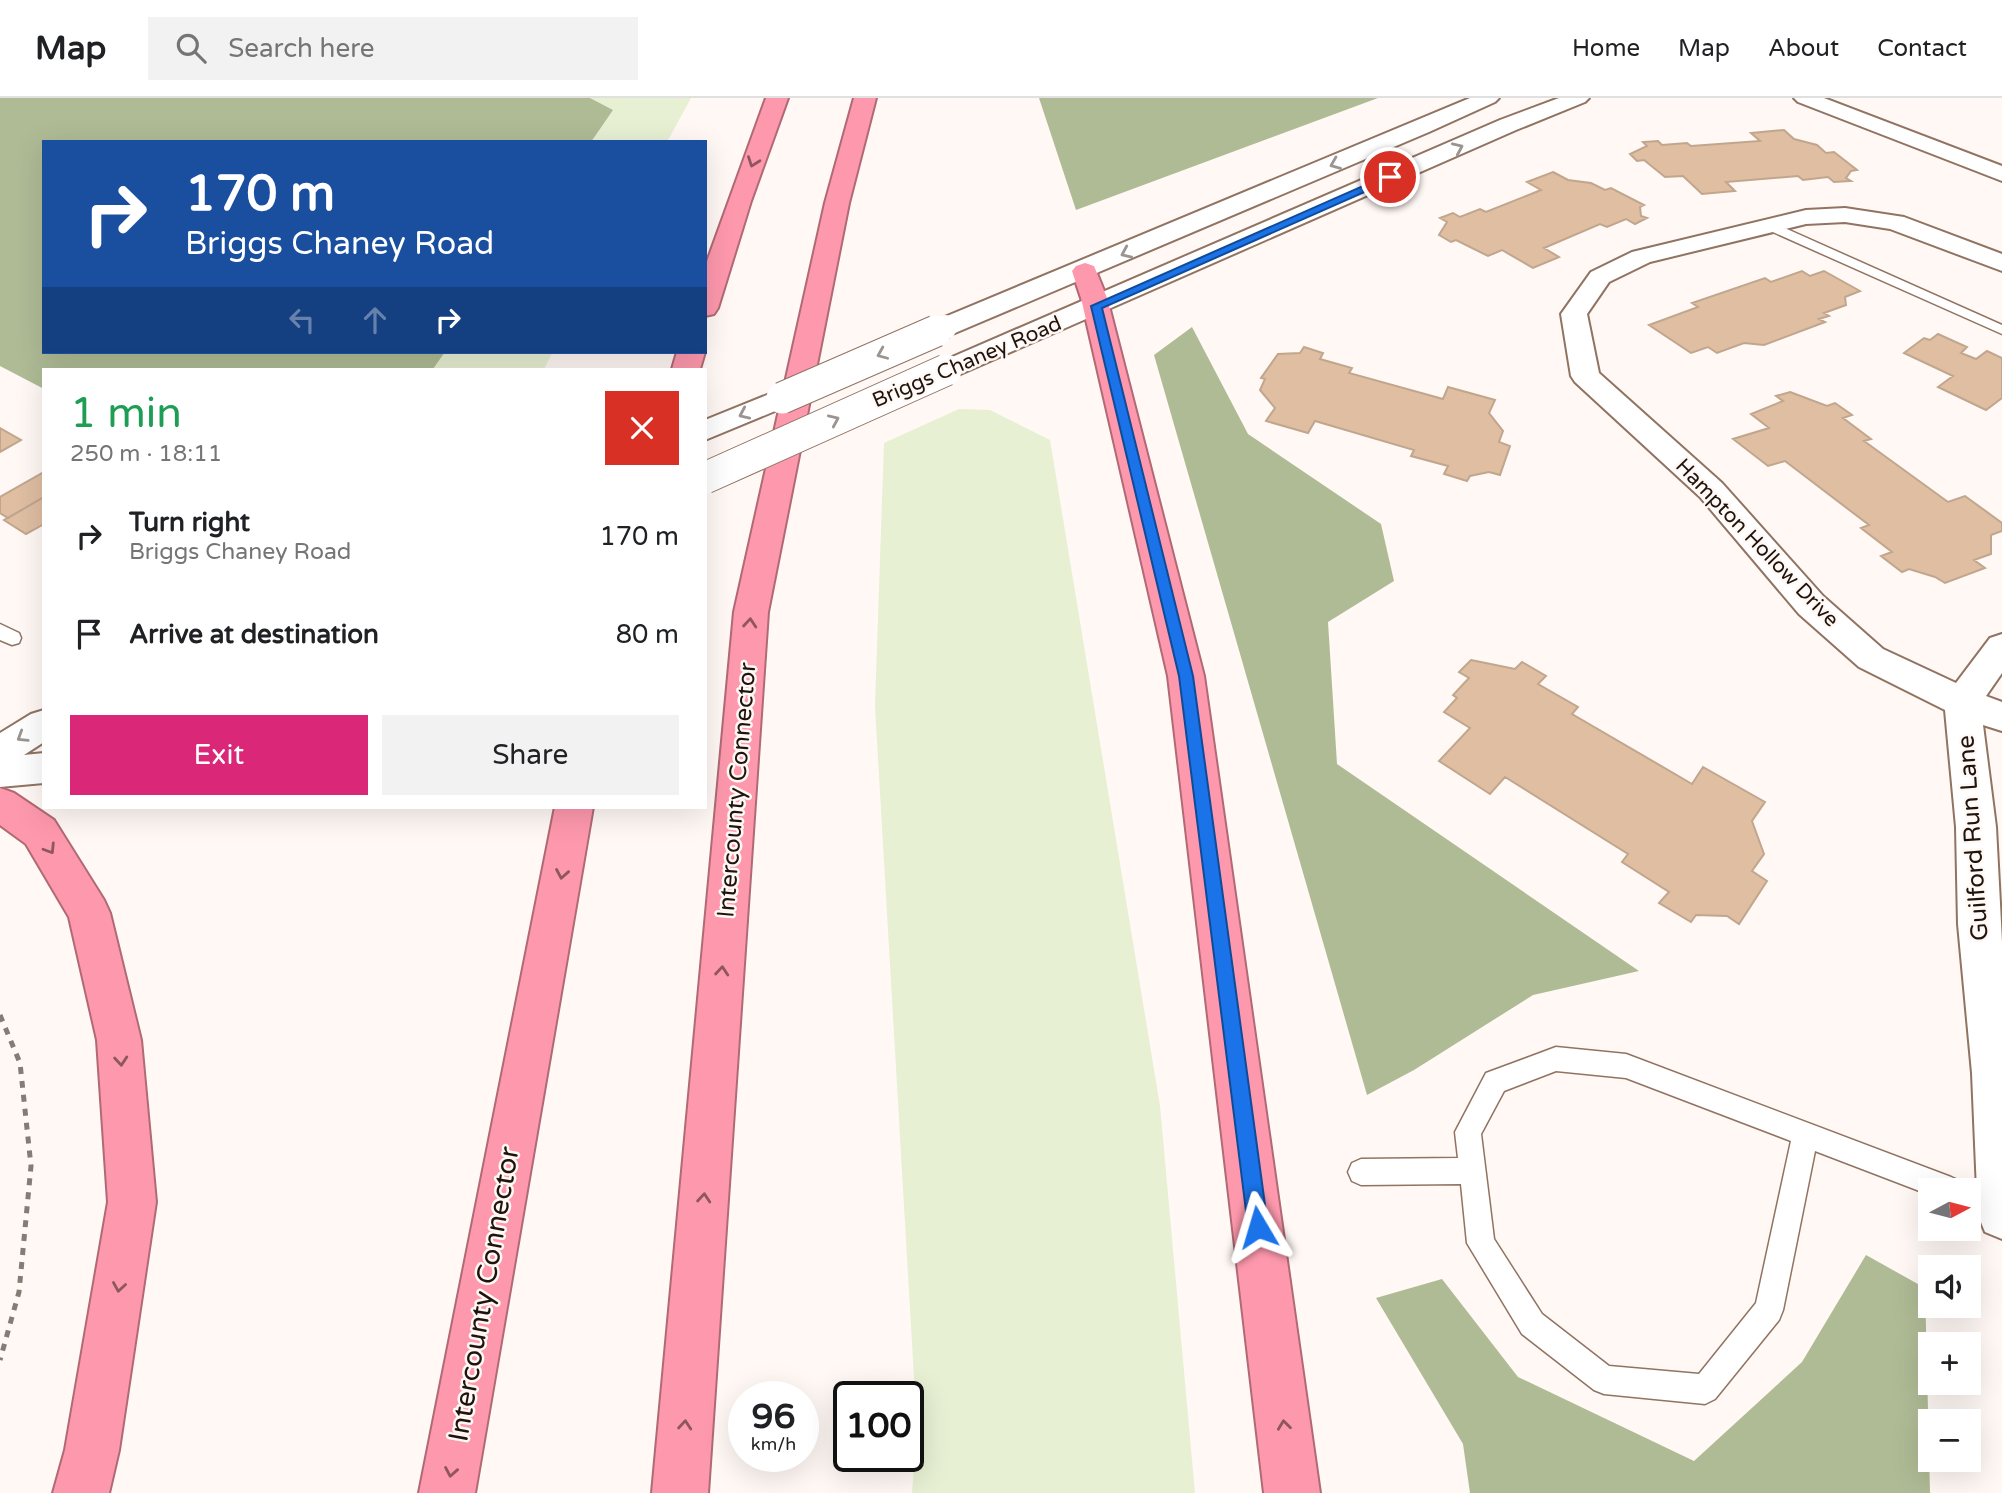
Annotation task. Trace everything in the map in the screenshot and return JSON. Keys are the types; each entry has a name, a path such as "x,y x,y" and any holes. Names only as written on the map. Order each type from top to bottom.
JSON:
{"highway":[{"path":"707,302 738,201 777,98"},
{"name":"Intercounty Connector","path":"680,1493 751,612 837,203 865,98"},
{"path":"1091,288 1186,676 1292,1493"},
{"path":"0,804 40,832 89,912 119,1040 132,1202 92,1450 81,1493"},
{"name":"Intercounty Connector","path":"447,1493 574,809"}],"main road":[{"name":"Briggs Chaney Road","path":"707,477 946,370 1091,288 1219,211 1375,149 1488,98"},
{"name":"Briggs Chaney Road","path":"707,430 945,327 1091,288 1577,98"},
{"path":"1805,98 2002,174"},
{"name":"Hampton Hollow Drive","path":"2002,263 1895,222 1845,215 1806,217 1641,257 1600,277 1574,314 1585,376 1711,490 1811,605 1871,658 1962,702 2002,718"},
{"name":"Guilford Run Lane","path":"2002,647 1962,702 1976,827 1979,924 1995,1073 2002,1215"},
{"path":"0,751 42,725"},
{"path":"0,772 42,768"}],"lane":[{"path":"1770,226 2002,330"},
{"path":"1805,1134 1769,1310 1705,1389 1604,1380 1532,1324 1480,1243 1468,1132 1495,1082 1556,1059 1626,1066 1805,1134 1920,1178"},
{"path":"1361,1172 1473,1171"},
{"path":"1981,1202 2002,1210"}],"path":[{"path":"0,1015 20,1063 31,1166 19,1292 0,1360"}],"green space":[{"path":"0,98 590,98 613,110 592,140 42,140 42,354 444,354 434,368 42,368 42,388 0,366"},
{"path":"590,98 691,98 668,140 592,140 612,110"},
{"path":"1039,98 1378,98 1076,210"},
{"path":"1192,327 1248,434 1381,524 1394,581 1328,622 1337,764 1639,971 1533,995 1414,1070 1367,1095 1154,355"},
{"path":"444,354 552,354 545,368 434,368"},
{"path":"959,409 990,410 1050,440 1160,1106 1195,1493 912,1493 914,1472 924,1472 924,1381 914,1381 875,706 884,443"},
{"path":"1866,1255 1918,1284 1918,1318 1926,1318 1926,1332 1918,1332 1918,1395 1928,1395 1928,1409 1918,1409 1918,1472 1929,1472 1930,1493 1470,1493 1463,1444 1376,1298 1442,1279 1518,1377 1694,1461 1802,1362"}],"building":[{"path":"1784,130 1794,139 1817,145 1826,153 1834,152 1857,170 1851,171 1846,178 1851,181 1834,182 1828,177 1803,180 1798,176 1726,182 1735,191 1702,194 1683,176 1665,177 1644,160 1637,161 1630,154 1647,146 1643,142 1658,141 1662,145 1687,143 1691,146 1760,141 1751,133"},
{"path":"1553,172 1568,180 1591,183 1605,190 1611,188 1644,205 1640,207 1641,216 1647,218 1635,224 1626,219 1607,227 1600,224 1544,248 1559,257 1533,268 1502,250 1488,256 1456,240 1451,242 1439,235 1447,222 1440,218 1453,213 1460,217 1480,209 1486,212 1541,190 1527,182"},
{"path":"1802,271 1810,276 1824,271 1860,291 1845,297 1846,305 1824,313 1829,316 1819,319 1825,322 1764,345 1744,343 1717,353 1708,347 1691,353 1649,325 1698,307 1692,303 1765,278 1771,282"},
{"path":"1938,334 1967,347 1961,353 1976,359 1987,351 2002,358 2002,398 1986,410 1938,387 1953,376 1904,353 1924,338 1930,340"},
{"path":"1304,347 1323,353 1320,359 1352,368 1349,373 1443,399 1448,387 1495,400 1489,413 1503,431 1499,442 1510,446 1500,475 1489,472 1470,476 1467,481 1444,474 1448,466 1411,456 1414,450 1315,421 1308,433 1266,421 1275,408 1260,390 1265,379 1261,378 1278,354 1300,353"},
{"path":"1790,392 1827,406 1835,403 1852,415 1843,418 1871,439 1864,441 1948,502 1965,496 2002,523 2002,531 1991,535 1991,554 1974,560 1985,568 1945,583 1909,569 1902,572 1881,556 1892,552 1861,528 1869,525 1785,461 1768,466 1733,439 1769,428 1751,414 1783,401 1776,396"},
{"path":"0,428 21,440 0,452"},
{"path":"42,473 42,498 8,518 0,513 0,497"},
{"path":"42,498 42,525 26,534 4,520"},
{"path":"1471,660 1515,669 1522,662 1546,676 1538,684 1578,707 1572,714 1692,784 1703,767 1765,802 1752,821 1764,854 1752,871 1767,881 1739,924 1727,916 1696,915 1691,922 1659,903 1669,892 1622,862 1628,854 1505,777 1490,794 1439,761 1470,728 1444,712 1457,698 1453,695 1469,678 1459,672"}],"route":[{"path":"1258,1227 1186,676 1096,306 1390,177"}]}
